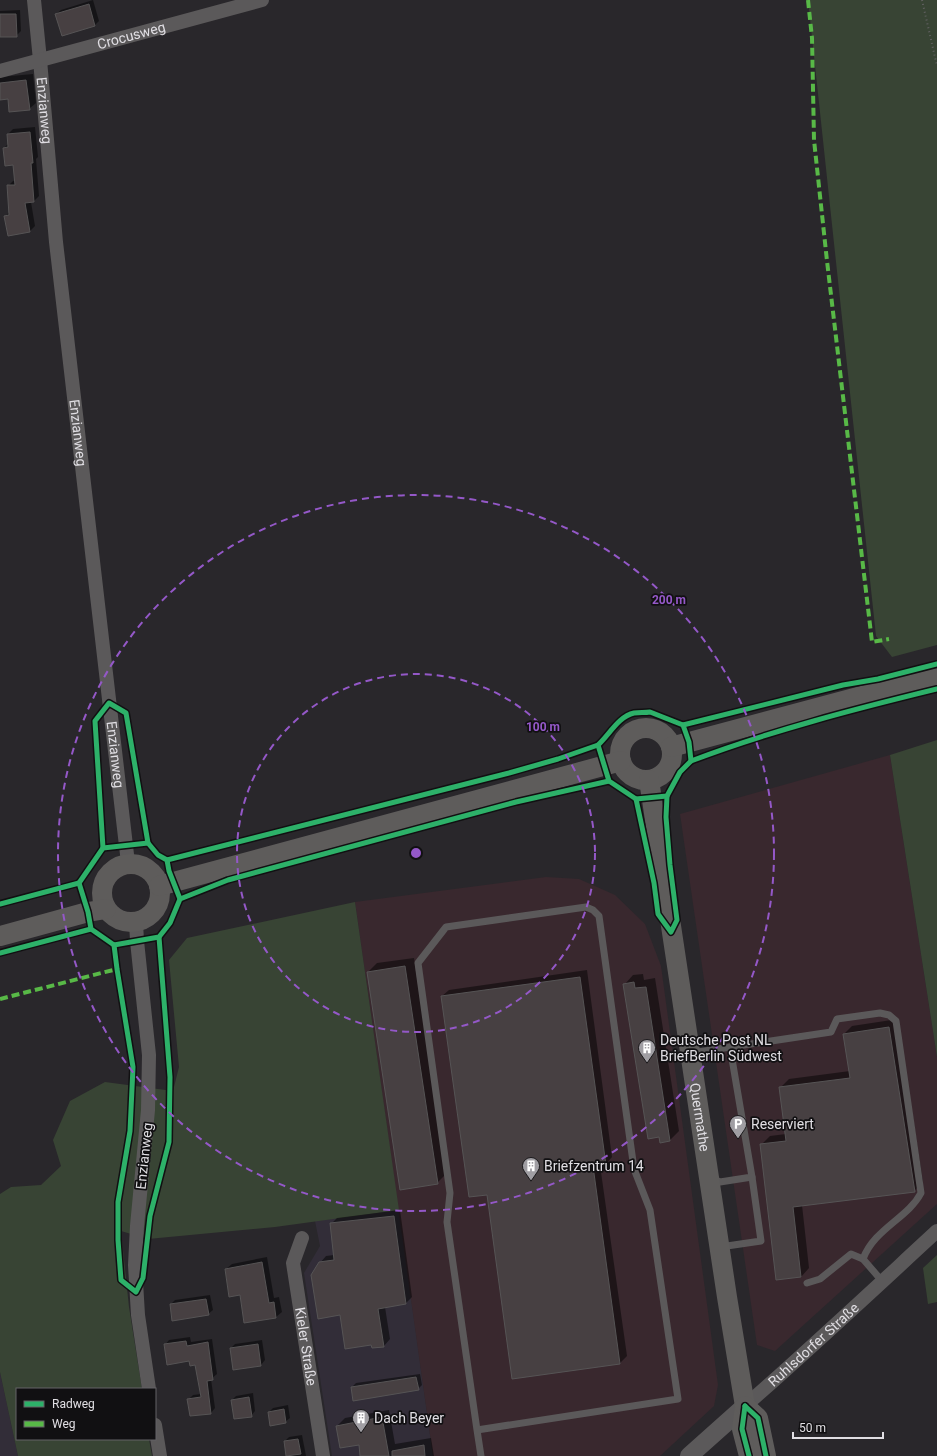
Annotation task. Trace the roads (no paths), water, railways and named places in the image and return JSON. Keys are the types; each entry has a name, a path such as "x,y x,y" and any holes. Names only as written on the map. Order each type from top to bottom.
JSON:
{"main road":[{"path":"671,747 937,676"},
{"path":"644,728 652,729 660,733 667,739 671,747 672,756 670,765 661,775 649,780 642,780 628,774 621,761 620,752 622,744 627,736 644,728"},
{"path":"159,886 621,761"},
{"name":"Quermathe","path":"649,780 668,916 691,1053 745,1406 742,1429 749,1456"},
{"path":"130,864 140,866 148,870 155,877 159,886 159,902 156,909 144,920 128,922 120,920 112,916 104,901 103,884 107,876 121,866 130,864"},
{"path":"0,925 85,900 104,901"},
{"path":"0,936 88,912 104,901"},
{"path":"745,1406 758,1418 766,1456"}],"street":[{"name":"Enzianweg","path":"34,0 56,242 128,864 130,864"},
{"name":"Crocusweg","path":"0,71 262,0"},
{"name":"Enzianweg","path":"136,922 149,1055 148,1110 137,1226 135,1265 138,1315 150,1388"},
{"name":"Ruhlsdorfer Straße","path":"690,1456 817,1342 937,1231"},
{"name":"Kieler Straße","path":"302,1238 293,1263 323,1456"},
{"path":"156,1431 160,1456"}],"lane":[{"path":"477,1430 678,1399 650,1210 634,1168 599,916 593,910 586,907 446,927 418,963 450,1193 447,1222 477,1430 481,1456"},
{"path":"691,1053 831,1032 837,1018 880,1012 890,1015 896,1022 921,1193 917,1201 882,1232 867,1250 863,1259"},
{"path":"720,1247 761,1240 730,1047"},
{"path":"709,1177 720,1182 752,1177"},
{"path":"806,1283 820,1279 851,1254 863,1259 882,1281"}],"place":[{"name":"Deutsche Post NL BriefBerlin Südwest","path":"647,1063"},
{"name":"Reserviert","path":"738,1139"},
{"name":"Briefzentrum 14","path":"531,1181"},
{"name":"Dach Beyer","path":"361,1433"}]}
